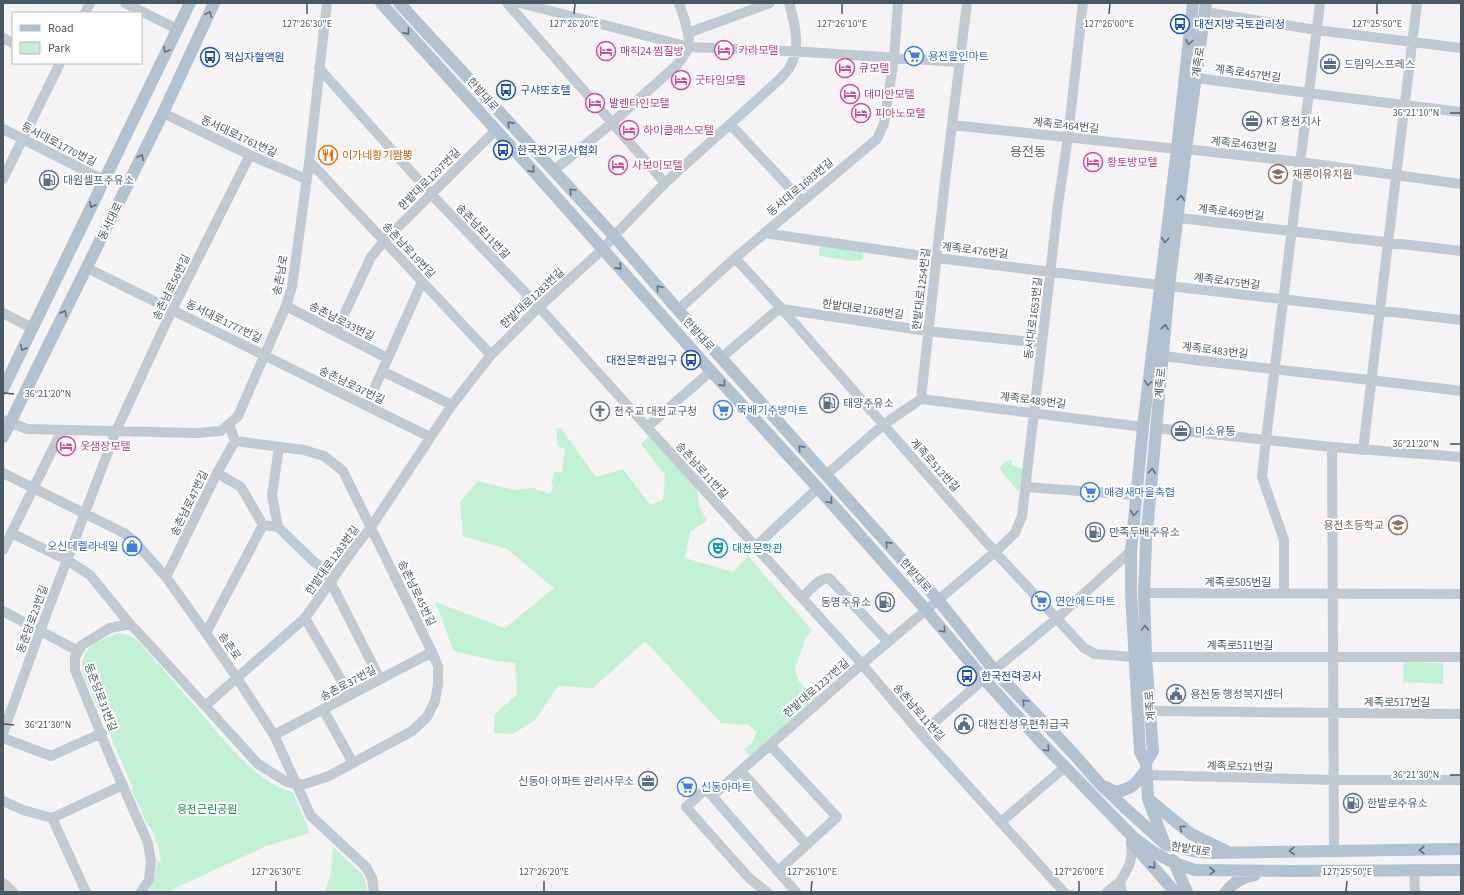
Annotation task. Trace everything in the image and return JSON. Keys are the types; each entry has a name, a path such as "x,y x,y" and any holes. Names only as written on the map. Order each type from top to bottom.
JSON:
{"main road":[{"path":"3,389 176,29 190,3"},
{"name":"동서대로","path":"3,437 6,421 87,268 163,113 214,3"},
{"name":"한밭대로","path":"381,3 818,488 926,610 984,679 1065,767 1132,836 1153,852 1174,863 1195,870 1461,870"},
{"name":"한밭대로","path":"399,3 614,236 678,310 938,600 994,670 1071,751 1100,784 1166,845 1203,853 1334,850 1461,850"},
{"name":"계족로","path":"1191,77 1193,3"},
{"name":"계족로","path":"1187,892 1148,799 1146,770 1140,752 1140,657 1146,542 1155,428 1157,355 1164,286 1191,77 1205,7"},
{"name":"계족로","path":"1146,770 1153,751 1150,711 1140,657 1131,592 1131,551 1142,427 1157,355"},
{"path":"1100,784 1114,792 1126,790 1136,784 1146,770"},
{"path":"1148,799 1191,834 1229,852"},
{"path":"1111,815 1116,825 1175,892"},
{"path":"1226,892 1233,884 1246,876 1262,873 1291,871"}],"street":[{"path":"86,12 90,3"},
{"path":"125,3 176,29"},
{"name":"송촌남로","path":"6,421 27,429 196,433 221,431 238,416 286,306 292,287 327,3"},
{"path":"507,3 665,183"},
{"path":"520,3 558,8 689,47 959,62"},
{"path":"553,171 612,123 680,63 689,47 688,34 679,3"},
{"path":"688,34 770,3"},
{"path":"789,3 795,29 796,52"},
{"name":"동서대로1683번길","path":"678,310 734,258 877,139 884,124 894,58 898,3"},
{"name":"한밭대로1254번길","path":"921,399 967,3"},
{"name":"동서대로1653번길","path":"938,600 995,552 1014,533 1022,516 1083,3"},
{"path":"1284,594 1284,540 1262,477 1320,3"},
{"path":"1363,450 1417,3"},
{"path":"1205,7 1316,30 1461,48"},
{"path":"3,38 12,43"},
{"name":"한밭대로1283번길","path":"205,706 305,618 330,581 371,527 452,405 491,355 539,307 603,249 665,183 780,79 790,68 796,52"},
{"path":"3,179 57,64"},
{"name":"송촌남로11번길","path":"319,68 431,194 539,307 862,664 921,734 1064,892"},
{"name":"계족로457번길","path":"1191,77 1405,106 1461,112"},
{"name":"동서대로1761번길","path":"163,113 250,155 306,179"},
{"path":"730,124 802,201"},
{"name":"계족로464번길","path":"952,125 1182,149"},
{"name":"동서대로1770번길","path":"3,129 104,180"},
{"name":"한밭대로1297번길","path":"336,332 371,257 384,241 496,130"},
{"name":"계족로463번길","path":"1182,149 1300,162 1461,184"},
{"name":"송촌남로56번길","path":"116,431 172,310 250,155"},
{"name":"송촌남로19번길","path":"308,163 312,164 491,355"},
{"name":"계족로469번길","path":"1173,218 1461,251"},
{"name":"계족로476번길","path":"764,233 937,258 1164,286"},
{"name":"계족로512번길","path":"734,258 782,309 995,552 1084,648 1095,654 1140,657"},
{"name":"동서대로1777번길","path":"87,268 264,354"},
{"path":"367,405 422,282"},
{"name":"계족로475번길","path":"1164,286 1461,320"},
{"name":"송촌남로33번길","path":"286,306 387,358"},
{"path":"721,358 775,312 782,309"},
{"name":"한밭대로1268번길","path":"782,309 928,331 1042,344"},
{"path":"3,313 32,328"},
{"name":"송촌남로37번길","path":"264,354 430,437"},
{"name":"계족로483번길","path":"1157,355 1274,370 1372,379 1461,391"},
{"path":"382,371 452,405"},
{"path":"647,427 712,371"},
{"path":"826,475 883,425 921,399"},
{"name":"계족로489번길","path":"921,399 1034,412 1142,427"},
{"path":"229,424 235,441"},
{"path":"1155,428 1363,450 1461,457"},
{"path":"3,550 62,430"},
{"path":"84,514 116,431"},
{"name":"송촌남로45번길","path":"235,441 304,450 324,456 343,471 438,666 438,684 435,701 427,717 412,731 328,776 305,784 298,784"},
{"name":"송촌남로47번길","path":"166,577 217,473 235,441"},
{"path":"279,447 272,495 278,527 313,561 327,571 330,581 380,680"},
{"path":"1332,447 1334,850"},
{"name":"송촌로","path":"3,473 124,533 133,540 166,577 237,678 274,735 298,784 311,816 370,872 374,892"},
{"path":"217,473 241,487 263,525"},
{"path":"1025,486 1136,495"},
{"path":"756,547 818,488"},
{"name":"동춘당로23번길","path":"3,733 84,514"},
{"path":"263,525 278,527"},
{"path":"206,633 263,525"},
{"path":"11,533 67,560 90,575 130,624 258,764 287,782 298,784"},
{"path":"921,734 994,670 1056,619 1131,551"},
{"path":"802,598 821,581 829,578 888,642"},
{"name":"계족로505번길","path":"1144,593 1461,594"},
{"name":"한밭대로1237번길","path":"712,796 862,664 938,600"},
{"path":"3,611 78,651"},
{"path":"305,618 350,695"},
{"name":"동춘당로31번길","path":"130,624 110,628 82,645 75,657 75,670 148,842 151,861 149,880 141,892"},
{"name":"송촌로37번길","path":"274,735 432,652"},
{"name":"계족로511번길","path":"1140,657 1461,657"},
{"path":"323,709 353,763"},
{"name":"계족로517번길","path":"1150,711 1461,714"},
{"path":"3,738 51,756 102,734"},
{"path":"770,745 837,817 778,871"},
{"path":"1001,822 1065,767"},
{"name":"계족로521번길","path":"1146,770 1334,780 1461,780"},
{"path":"741,771 806,845"},
{"path":"3,801 23,810 52,818 123,785"},
{"path":"767,892 749,878 686,807 706,789 796,892"},
{"path":"52,818 86,892"},
{"path":"1108,892 1121,887 1131,861 1131,841"},
{"path":"1414,870 1415,892"},
{"path":"3,883 13,892"}],"green space":[{"path":"820,240 864,247 863,259 853,261 819,256"},
{"path":"561,428 596,477 623,469 650,505 663,500 665,475 641,444 650,436 697,489 699,506 707,520 690,532 685,558 733,572 748,556 812,630 805,639 795,669 798,680 808,691 820,696 750,757 744,749 752,743 757,732 748,725 721,723 645,641 593,688 558,686 535,720 513,734 494,733 494,715 517,694 515,663 496,661 454,651 435,602 505,628 554,588 507,549 463,536 460,502 478,481 513,490 534,488 550,494 554,486 551,483 555,471 562,473 565,449 558,446 556,429"},
{"path":"1012,460 1012,465 1023,469 1020,489 1018,491 999,469 1004,462"},
{"name":"용전근린공원","path":"118,633 129,635 138,641 230,747 254,770 280,788 293,792 310,833 266,846 167,892 149,892 155,879 157,862 161,861 159,849 150,826 148,826 131,789 133,788 83,674 82,665 84,657 91,647 103,639"},
{"path":"1404,662 1443,663 1443,684 1403,682"},
{"path":"333,847 361,873 365,880 367,892 325,892 331,873"}],"place":[{"name":"대전지방국토관리청","path":"1180,24"},
{"name":"카라모텔","path":"724,50"},
{"name":"매직24 찜질방","path":"606,51"},
{"name":"용전할인마트","path":"914,56"},
{"name":"적십자혈액원","path":"210,57"},
{"name":"드림익스프레스","path":"1330,64"},
{"name":"큐모텔","path":"845,68"},
{"name":"굿타임모텔","path":"681,80"},
{"name":"구샤또호텔","path":"506,90"},
{"name":"데미안모텔","path":"850,94"},
{"name":"발렌타인모텔","path":"595,103"},
{"name":"피아노모텔","path":"861,113"},
{"name":"KT 용전지사","path":"1252,121"},
{"name":"하이클래스모텔","path":"629,130"},
{"name":"한국전기공사협회","path":"503,150"},
{"name":"이가네황기짬뽕","path":"328,155"},
{"name":"황토방모텔","path":"1093,162"},
{"name":"사보이모텔","path":"618,165"},
{"name":"재롱이유치원","path":"1278,174"},
{"name":"대원셀프주유소","path":"49,180"},
{"name":"대전문학관입구","path":"691,360"},
{"name":"태양주유소","path":"829,403"},
{"name":"뚝배기주방마트","path":"723,410"},
{"name":"천주교 대전교구청","path":"600,411"},
{"name":"미소유통","path":"1181,431"},
{"name":"옷샘장모텔","path":"66,446"},
{"name":"애경새마을축협","path":"1090,492"},
{"name":"용전초등학교","path":"1398,525"},
{"name":"만족두배주유소","path":"1095,532"},
{"name":"오신데렐라네일","path":"132,546"},
{"name":"대전문학관","path":"718,548"},
{"name":"연안에드마트","path":"1041,601"},
{"name":"동명주유소","path":"885,602"},
{"name":"한국전력공사","path":"967,676"},
{"name":"용전동 행정복지센터","path":"1176,694"},
{"name":"대전진성우편취급국","path":"964,724"},
{"name":"신동아 아파트 관리사무소","path":"648,781"},
{"name":"신동아마트","path":"687,787"},
{"name":"한밭로주유소","path":"1353,803"}],"district":[{"name":"용전동","path":"1028,151"}]}
